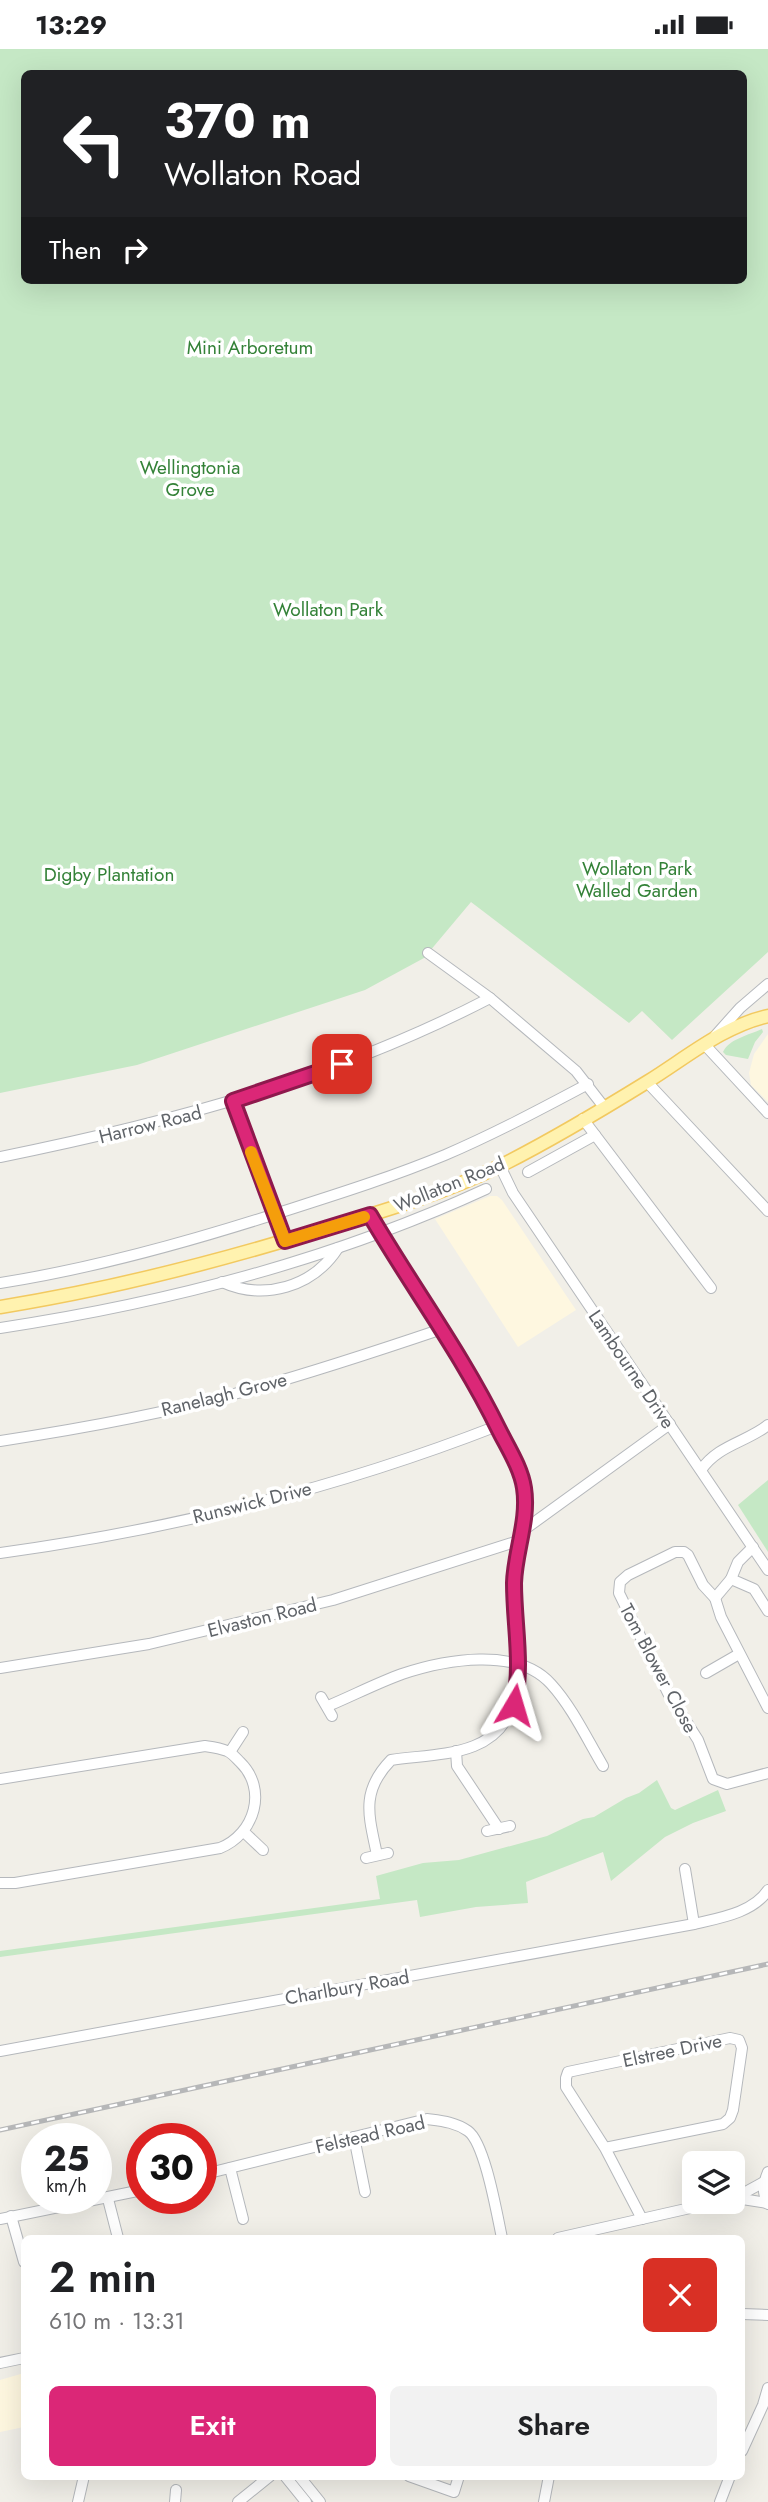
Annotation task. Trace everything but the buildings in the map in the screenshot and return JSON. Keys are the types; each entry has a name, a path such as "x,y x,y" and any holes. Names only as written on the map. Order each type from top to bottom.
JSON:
{"main road":[{"name":"Wollaton Road","path":"0,1307 203,1265 370,1215 500,1166 647,1082 736,1027 766,1016"}],"street":[{"path":"428,953 490,998 576,1071 604,1107"},
{"name":"Wollaton Road","path":"708,1043 724,1024 768,984"},
{"path":"752,997 756,1013 766,1016"},
{"name":"Harrow Road","path":"0,1157 95,1138 233,1101 385,1048 490,998"},
{"path":"708,1043 768,1113"},
{"path":"647,1082 768,1212"},
{"name":"Wollaton Road","path":"0,1283 42,1276 154,1249 274,1214 442,1156 588,1084"},
{"path":"233,1101 285,1241"},
{"path":"583,1119 710,1289"},
{"name":"Wollaton Road","path":"528,1172 596,1135"},
{"name":"Lambourne Drive","path":"500,1166 513,1193 768,1570"},
{"name":"Wollaton Road","path":"0,1328 119,1306 222,1282 380,1233 486,1189"},
{"path":"366,1858 382,1854 368,1803 374,1780 385,1766 391,1760 473,1747 492,1737 505,1722 514,1705 518,1687 518,1664 514,1580 525,1514 523,1484 486,1402 370,1215"},
{"path":"222,1282 253,1290 284,1288 313,1274 338,1247"},
{"name":"Ranelagh Grove","path":"0,1441 76,1429 233,1395 442,1329"},
{"name":"Elvaston Road","path":"0,1668 149,1644 333,1600 520,1537 670,1424"},
{"path":"701,1469 714,1455 758,1433 768,1425"},
{"name":"Runswick Drive","path":"0,1553 80,1542 284,1497 412,1457 497,1426"},
{"path":"715,1598 732,1579 738,1562 753,1547"},
{"name":"Tom Blower Close","path":"768,1708 715,1605 715,1598 703,1584 688,1555 680,1551 628,1576 618,1587 668,1693 698,1740 713,1779 727,1784 768,1773"},
{"path":"732,1579 754,1589 768,1611"},
{"name":"Tom Blower Close","path":"706,1673 739,1654"},
{"path":"321,1696 330,1711 403,1674 449,1663 488,1658 518,1664 550,1682 604,1767"},
{"path":"230,1752 243,1731"},
{"path":"0,1779 198,1746 230,1752 245,1767 255,1789 253,1817 237,1840 220,1848 15,1883 0,1883"},
{"path":"456,1751 457,1766 462,1775 505,1828 487,1831"},
{"path":"244,1832 263,1850"},
{"path":"685,1869 694,1924"},
{"name":"Charlbury Road","path":"0,2051 694,1924 749,1907 764,1896 768,1889"},
{"name":"Elstree Drive","path":"605,2148 723,2124 730,2118 733,2110 743,2048 739,2040 730,2038 568,2072 566,2087 605,2148 642,2219"},
{"name":"Felstead Road","path":"217,2171 426,2119 452,2122 470,2132 480,2146 501,2235"},
{"path":"354,2137 365,2192"},
{"path":"230,2168 243,2220"},
{"path":"745,2191 766,2177"},
{"path":"766,2177 763,2193 767,2204"},
{"path":"745,2200 767,2204"},
{"path":"571,2235 682,2210"},
{"path":"0,2219 21,2213"},
{"path":"112,2214 117,2235"},
{"path":"11,2215 21,2251"},
{"path":"745,2314 768,2315"},
{"path":"0,2363 21,2359"},
{"path":"745,2444 768,2388"},
{"path":"78,2502 83,2480"},
{"path":"238,2502 265,2480"},
{"path":"288,2480 306,2502"},
{"path":"302,2480 320,2502"},
{"path":"420,2480 454,2492 458,2480"},
{"path":"544,2502 548,2480"},
{"path":"720,2502 728,2480"},
{"path":"175,2502 176,2490"}],"shaded area":[{"path":"768,1034 768,1102 751,1085 749,1073 754,1054"},
{"path":"490,1196 497,1196 502,1200 576,1310 518,1347 435,1219"},
{"path":"21,2374 21,2428 0,2432 0,2380"}],"green space":[{"name":"Wollaton Park","path":"0,49 768,49 768,952 672,1040 642,1011 629,1023 471,902 424,958 365,990 137,1065 0,1093"},
{"path":"762,1029 763,1032 755,1042 748,1059 723,1052 735,1041"},
{"path":"768,1480 768,1552 738,1505"},
{"path":"657,1780 671,1808 675,1810 718,1790 726,1811 665,1837 611,1881 603,1852 526,1882 528,1903 476,1907 420,1917 417,1900 0,1957 0,1951 380,1899 376,1876 423,1863 459,1860 547,1836 583,1819 594,1817"}],"railway":[{"path":"0,2130 768,1964"}],"slow traffic":[{"path":"251,1152 285,1241 364,1217"}],"route":[{"path":"342,1064 233,1101 285,1241 370,1215 486,1402 517,1467 523,1484 525,1514 518,1541 514,1580 518,1687 514,1705"}],"park label":[{"name":"Mini Arboretum","path":"250,347"},
{"name":"Wellingtonia Grove","path":"190,478"},
{"name":"Digby Plantation","path":"109,874"},
{"name":"Wollaton Park Walled Garden","path":"637,879"}]}
